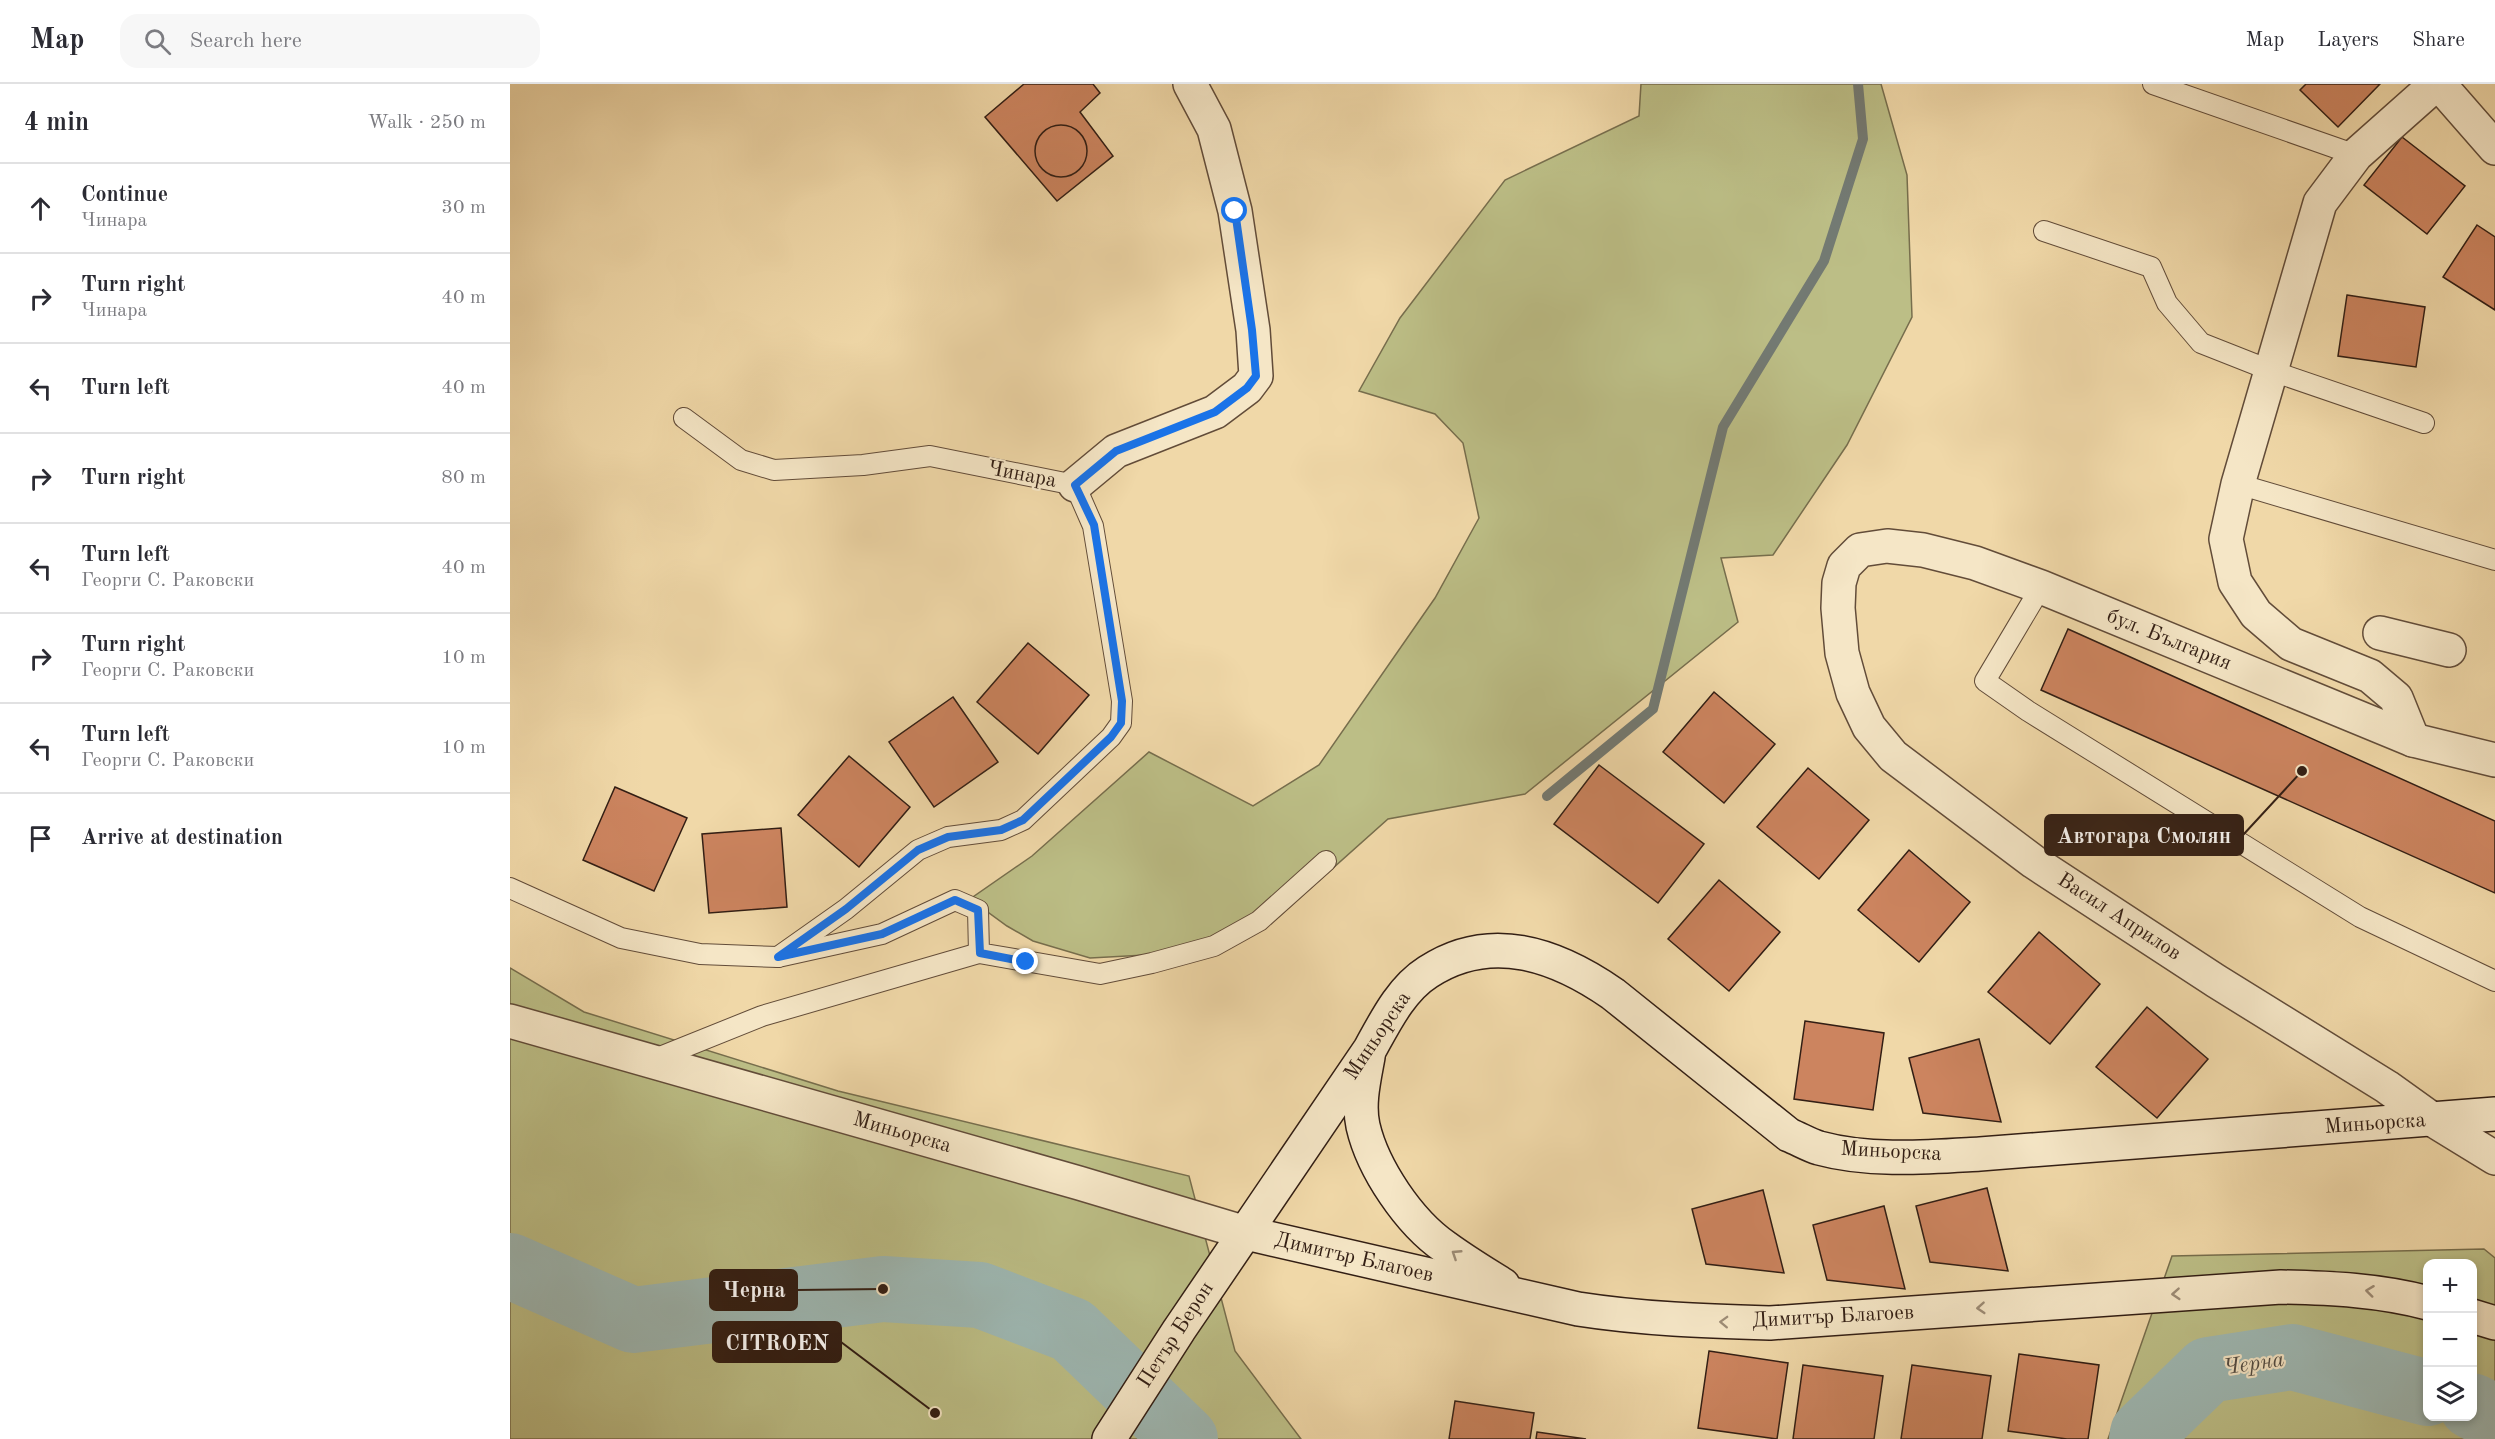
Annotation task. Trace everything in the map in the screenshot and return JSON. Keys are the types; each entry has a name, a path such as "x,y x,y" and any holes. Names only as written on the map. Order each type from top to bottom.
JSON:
{"street":[{"name":"Чинара","path":"1075,485 1116,451 1215,412 1247,388 1256,376 1252,330 1235,211 1214,129 1190,84"},
{"path":"2413,740 2396,698 2370,676 2291,644 2256,614 2235,582 2226,539 2238,484 2320,202 2356,155 2438,84 2495,148"},
{"name":"бул. България","path":"1844,566 1860,550 1887,546 1923,550 1975,562 2413,740 2495,760"},
{"name":"Васил Априлов","path":"1844,566 1839,583 1838,608 1842,653 1852,693 1869,727 1893,756 2034,862 2216,981 2387,1087 2433,1120 2495,1158"},
{"path":"2380,633 2449,650"},
{"name":"Миньорска","path":"510,1021 647,1062 1079,1183 1246,1233 1370,1048 1393,1009 1410,988 1427,972 1461,955 1488,951 1521,952 1556,962 1588,977 1613,994 1790,1135 1818,1147 1852,1154 1960,1155 2495,1114"},
{"path":"1370,1048 1362,1094 1363,1125 1374,1158 1395,1194 1421,1225 1443,1246 1522,1298"},
{"name":"Димитър Благоев","path":"1246,1233 1522,1298 1625,1317 1770,1323 2281,1287 2351,1289 2398,1295 2423,1302"},
{"name":"Петър Берон","path":"1109,1439 1179,1330 1246,1233"},
{"path":"2477,1318 2495,1323"}],"lane":[{"path":"2152,84 2356,155"},
{"path":"2044,231 2151,267 2167,303 2201,343 2424,423"},
{"name":"Чинара","path":"684,418 741,460 774,470 863,465 930,456 1075,485"},
{"path":"2238,484 2495,560"},
{"path":"778,957 846,909 918,850 948,837 1001,830 1023,820 1111,737 1121,723 1122,701 1094,525 1075,485"},
{"path":"2041,587 1985,681 2028,711 2360,917 2495,981"},
{"path":"647,1062 762,1016 980,953 1100,974 1214,946 1259,921 1326,861"},
{"path":"510,888 621,938 700,954 778,957 882,934 955,900 978,910 980,953"}],"green space":[{"path":"1641,84 1881,84 1907,175 1912,317 1847,445 1773,555 1721,558 1738,622 1525,794 1388,819 1277,918 1164,954 1090,958 1033,941 1007,926 970,899 1032,856 1149,752 1253,806 1319,765 1435,598 1479,518 1463,443 1435,414 1359,391 1400,318 1505,180 1639,116"},
{"path":"510,968 584,1012 838,1091 1189,1176 1235,1351 1301,1439 510,1439"},
{"path":"2484,1249 2495,1258 2495,1439 2108,1439 2172,1256"}],"building":[{"path":"1024,84 1093,84 1100,93 1080,112 1113,156 1057,201 985,117"},
{"path":"2306,84 2380,84 2338,127 2300,90"},
{"path":"1056,125 1066,125 1080,132 1087,151 1080,170 1066,177 1056,177 1046,173 1039,166 1035,156 1035,146 1039,136 1046,129"},
{"path":"2402,137 2465,186 2427,234 2364,185"},
{"path":"2477,225 2495,237 2495,310 2443,277"},
{"path":"2347,295 2425,307 2416,367 2338,356"},
{"path":"2068,629 2495,821 2495,893 2041,690"},
{"path":"1028,643 1089,695 1038,754 977,702"},
{"path":"1714,692 1775,744 1724,803 1663,752"},
{"path":"953,697 998,762 934,807 889,742"},
{"path":"849,756 910,807 859,867 798,815"},
{"path":"1599,765 1704,844 1658,903 1554,824"},
{"path":"1808,768 1869,820 1819,879 1757,827"},
{"path":"615,787 687,818 654,891 583,860"},
{"path":"781,828 787,907 709,913 702,834"},
{"path":"1909,850 1970,902 1919,962 1858,910"},
{"path":"1719,880 1780,932 1729,991 1668,939"},
{"path":"2039,932 2100,984 2050,1044 1988,992"},
{"path":"2147,1007 2208,1059 2157,1118 2096,1067"},
{"path":"1805,1021 1884,1033 1873,1110 1794,1099"},
{"path":"1979,1039 2001,1122 1923,1113 1909,1058"},
{"path":"1987,1188 2008,1271 1930,1262 1916,1206"},
{"path":"1763,1190 1784,1273 1706,1264 1692,1209"},
{"path":"1884,1206 1905,1289 1827,1280 1813,1225"},
{"path":"1709,1351 1788,1363 1777,1439 1698,1428"},
{"path":"2019,1354 2099,1365 2088,1439 2067,1439 2008,1431"},
{"path":"1803,1365 1883,1376 1874,1439 1793,1439"},
{"path":"1912,1365 1991,1376 1982,1439 1901,1439"},
{"path":"1455,1401 1534,1413 1530,1439 1449,1439"},
{"path":"1537,1432 1586,1439 1536,1439"}],"waterway":[{"path":"1547,796 1653,709 1723,427 1824,261 1863,139 1858,84"},
{"name":"Черна","path":"510,1266 633,1320 883,1289 980,1295 1072,1330 1185,1439"},
{"name":"Черна","path":"2142,1439 2143,1433 2208,1370 2292,1357 2423,1392"},
{"name":"Черна","path":"2477,1409 2495,1418"}],"place":[{"name":"Автогара Смолян","path":"2302,771"},
{"name":"Черна","path":"883,1289"},
{"name":"CITROEN","path":"935,1413"}],"route":[{"path":"1026,962 980,953 978,910 955,900 882,934 778,957 846,909 918,850 948,837 1001,830 1023,820 1111,737 1121,723 1122,701 1094,525 1075,485 1116,451 1215,412 1247,388 1256,376 1252,330 1235,211"}]}
